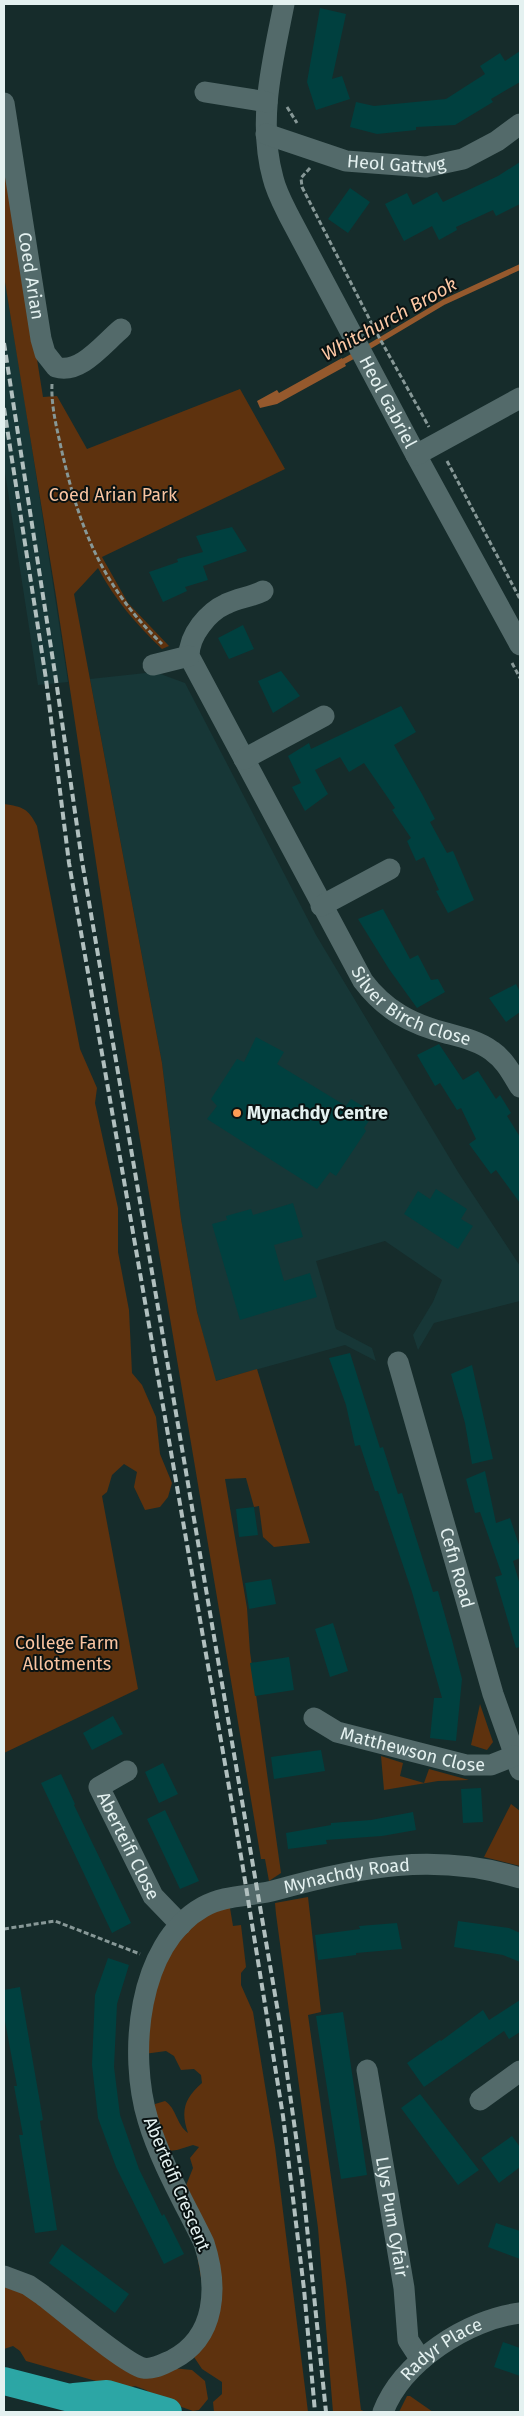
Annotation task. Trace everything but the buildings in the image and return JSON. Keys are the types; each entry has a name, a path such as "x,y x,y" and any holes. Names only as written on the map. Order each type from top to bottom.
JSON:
{"highway":[{"path":"4,2381 70,2398 103,2412"},
{"path":"70,2398 107,2394 168,2412"}],"street":[{"name":"Heol Gabriel","path":"284,4 267,102 266,134 272,178 354,340 520,645"},
{"path":"205,92 267,102"},
{"name":"Coed Arian","path":"4,103 41,339 45,353 56,367"},
{"name":"Heol Gattwg","path":"266,134 346,160 426,167 463,159 497,142 520,124"},
{"path":"56,367 70,368 83,362 121,328"},
{"path":"416,455 520,398"},
{"path":"153,664 183,657 208,616 227,603 249,598 263,591"},
{"name":"Silver Birch Close","path":"183,657 244,759 321,906 363,981 376,998 412,1022 466,1038 491,1050 500,1058 520,1087"},
{"path":"244,759 324,716"},
{"path":"321,906 390,869"},
{"name":"Cefn Road","path":"398,1362 493,1694 517,1763"},
{"name":"Matthewson Close","path":"314,1718 337,1732 466,1765 517,1763"},
{"name":"Aberteifi Close","path":"127,1771 99,1787 153,1896 181,1925"},
{"name":"Mynachdy Road","path":"181,1925 195,1912 225,1897 275,1890 322,1877 393,1865 453,1864 520,1878"},
{"name":"Aberteifi Crescent","path":"4,2276 28,2285 126,2358 143,2368 156,2367 188,2351 197,2342 203,2331 209,2313 211,2296 209,2260 204,2243 148,2119 142,2088 138,2047 144,2000 151,1976 163,1950 181,1925"},
{"name":"Llys Pum Cyfair","path":"367,2070 404,2288 408,2340 421,2360"},
{"path":"480,2100 520,2071"},
{"name":"Radyr Place","path":"383,2412 398,2384 421,2360 457,2335 507,2314 520,2313"}],"path":[{"path":"375,330 520,599"},
{"path":"56,367 52,379 53,408 66,470 84,528 110,582 127,608 183,657"},
{"path":"4,1929 55,1921 141,1954"}],"shaded area":[{"path":"4,276 68,682 38,685 4,466"},
{"path":"342,358 346,366 277,404 260,408 257,401 277,390 279,393"},
{"path":"155,672 185,683 316,935 458,1172 520,1266 520,1301 434,1323 418,1350 413,1335 433,1302 442,1280 385,1241 316,1261 336,1329 372,1348 376,1361 345,1345 215,1381 197,1312 181,1219 162,1063 90,679"}],"green space":[{"name":"Coed Arian Park","path":"4,152 43,397 57,396 87,449 240,389 285,469 102,557 128,603 169,646 162,649 143,630 119,601 98,568 74,594 162,1063 181,1219 197,1312 216,1381 257,1369 310,1543 274,1547 263,1537 259,1506 254,1507 246,1478 225,1479 247,1608 250,1652 281,1873 269,1881 265,1859 261,1859 119,1015 56,596 4,276"},
{"name":"College Farm Allotments","path":"4,804 24,809 31,815 37,826 80,1049 97,1088 95,1103 118,1208 118,1252 129,1310 132,1373 142,1385 156,1417 160,1454 172,1483 168,1497 160,1507 145,1510 134,1487 137,1472 124,1464 112,1475 107,1492 102,1496 138,1689 4,1753"},
{"path":"480,1704 493,1742 487,1750 471,1745"},
{"path":"381,1756 403,1763 400,1776 424,1783 429,1769 469,1780 438,1781 384,1790"},
{"path":"511,1804 520,1811 520,1866 484,1857"},
{"path":"308,1897 321,2012 308,2015 346,2283 361,2410 366,2412 333,2412 318,2228 276,1914 275,1903"},
{"path":"229,1902 233,1926 241,1925 246,1967 241,1973 241,1985 253,2012 275,2147 308,2412 214,2412 213,2402 222,2394 222,2382 202,2369 194,2357 210,2328 185,2188 193,2168 190,2158 199,2147 193,2145 168,2151 152,2113 155,2104 165,2101 172,2108 181,2125 188,2133 184,2111 188,2099 202,2083 201,2075 194,2069 181,2070 174,2056 166,2051 144,2054 157,1975 189,1924"},
{"path":"4,2279 124,2363 192,2370 205,2381 208,2399 199,2410 193,2411 156,2398 146,2390 135,2386 124,2389 26,2361 20,2351 13,2346 4,2349"},
{"path":"407,2396 410,2396 433,2412 399,2412"}],"waterway":[{"name":"Whitchurch Brook","path":"365,349 444,302 520,267"},
{"name":"Whitchurch Brook","path":"337,365 357,354"}],"railway":[{"path":"4,343 82,861 280,2024 302,2179 326,2412"},
{"path":"4,408 46,679 69,863 242,1862 283,2116 304,2289 315,2412"}],"place":[{"name":"Mynachdy Centre","path":"237,1113"}]}
